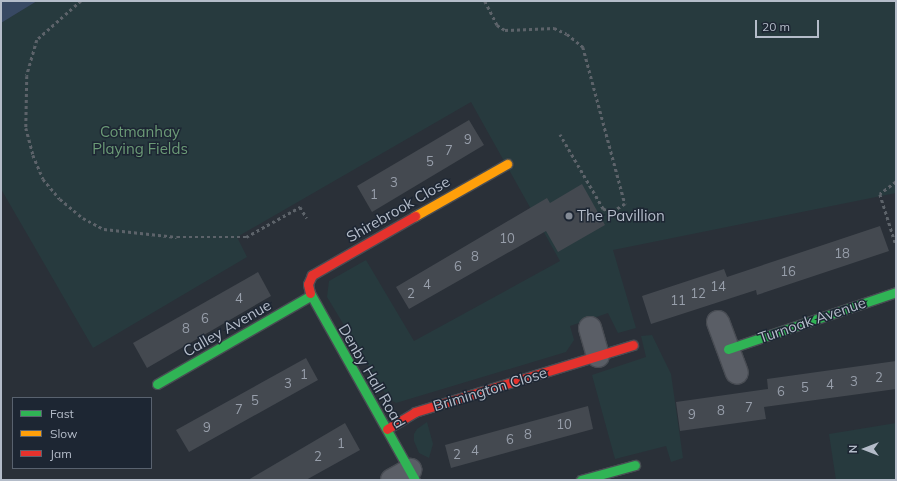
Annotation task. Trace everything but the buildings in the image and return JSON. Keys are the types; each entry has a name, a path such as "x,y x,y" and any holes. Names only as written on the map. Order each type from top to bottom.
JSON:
{"street":[{"name":"Shirebrook Close","path":"308,284 312,275 355,249 507,164"},
{"name":"Denby Hall Road","path":"308,284 310,296 386,430 406,477"},
{"name":"Turnoak Avenue","path":"728,349 896,292"},
{"name":"Calley Avenue","path":"158,384 310,296"},
{"path":"718,322 737,373"},
{"path":"590,328 598,356"},
{"name":"Brimington Close","path":"386,430 415,412 633,345"},
{"path":"581,480 635,465"}],"path":[{"path":"80,1 37,40 27,76 26,128 33,155 44,180 60,199 83,218 104,229 163,236 205,239 246,237 300,207 307,218"},
{"path":"485,1 497,25 505,30 554,28 567,34 583,47 624,204 611,212 603,209 560,135"},
{"path":"896,182 880,194 896,245"}],"green space":[{"name":"Cotmanhay Playing Fields","path":"37,1 896,1 896,193 613,250 636,328 618,333 608,313 570,326 574,340 566,352 396,403 388,398 327,297 329,281 366,260 414,341 560,261 471,102 237,237 247,257 93,348 1,189 1,23"},
{"path":"652,335 671,374 683,458 671,462 666,446 615,459 592,375 646,357 641,336"},
{"path":"427,422 433,444 429,458 419,453 414,441 414,434 417,429"},
{"path":"896,423 896,480 836,480 829,434"}],"water":[{"path":"1,1 37,1 1,23"}],"traffic: fast":[{"path":"728,349 896,292"},
{"path":"310,293 415,480"},
{"path":"157,384 310,296"},
{"path":"581,480 635,465"}],"traffic: slow":[{"path":"415,216 507,164"}],"traffic: jam":[{"path":"310,293 308,284 312,275 415,216"},
{"path":"387,429 415,412 633,345"}],"place":[{"name":"The Pavillion","path":"569,216"}]}
